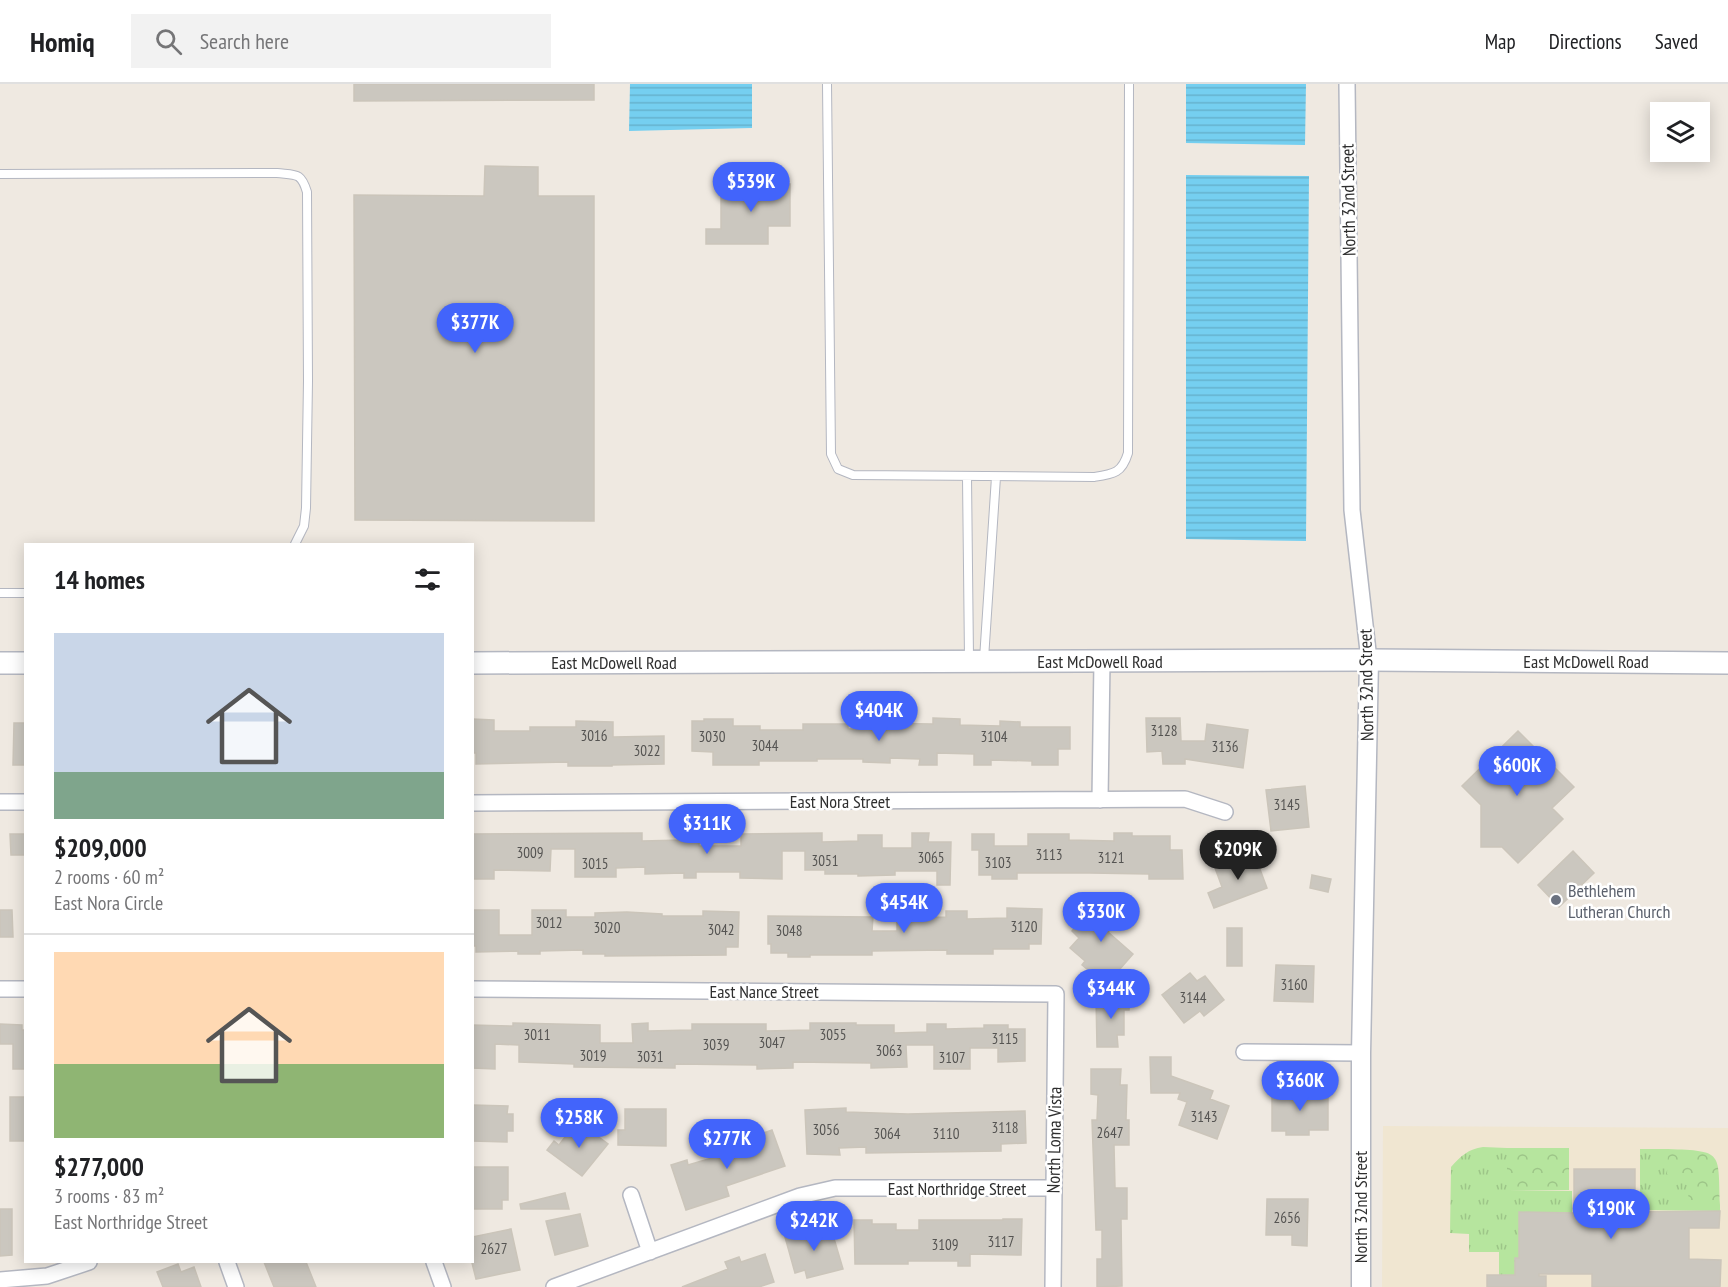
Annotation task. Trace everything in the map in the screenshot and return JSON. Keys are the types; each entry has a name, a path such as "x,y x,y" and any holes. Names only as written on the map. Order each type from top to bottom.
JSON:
{"main road":[{"name":"East McDowell Road","path":"474,663 1369,660 1728,663"},
{"path":"0,663 24,663"}],"street":[{"name":"North 32nd Street","path":"1347,84 1352,510 1369,660 1361,1053 1361,1287"},
{"path":"1100,800 1102,661"},
{"name":"East Nora Street","path":"474,803 1185,798 1225,812"},
{"path":"0,802 24,802"},
{"path":"0,989 24,989"},
{"name":"East Nance Street","path":"474,989 1056,994"},
{"name":"North Loma Vista","path":"1053,1287 1056,994"},
{"path":"1244,1052 1361,1053"},
{"name":"East Northridge Street","path":"554,1287 800,1197 835,1188 1053,1188"},
{"path":"631,1195 650,1252"},
{"path":"0,1280 47,1276 82,1263"},
{"path":"226,1263 236,1287"},
{"path":"434,1263 443,1287"}],"lane":[{"path":"827,84 831,454 838,469 853,475 967,477 1094,477 1110,475 1124,467 1128,453 1129,84"},
{"path":"0,174 277,173 297,175 303,179 307,192 306,497 304,526 296,543"},
{"path":"967,477 977,661"},
{"path":"977,661 996,477"},
{"path":"0,593 24,593"}],"shaded area":[{"path":"1383,1126 1728,1128 1728,1287 1382,1287"}],"green space":[{"path":"1507,1148 1508,1190 1572,1191 1572,1213 1519,1212 1519,1258 1515,1275 1499,1275 1499,1252 1469,1252 1469,1234 1450,1233 1451,1167 1473,1149"},
{"path":"1507,1148 1569,1148 1569,1190 1507,1190"},
{"path":"1640,1149 1668,1149 1668,1174 1689,1174 1689,1205 1720,1205 1720,1211 1640,1210"},
{"path":"1668,1149 1699,1151 1714,1158 1719,1174 1720,1205 1688,1205 1689,1175 1667,1174"}],"water":[{"path":"630,84 752,84 752,128 629,131"},
{"path":"1186,84 1306,84 1305,145 1186,143"},
{"path":"1186,175 1309,176 1306,541 1186,539"}],"building":[{"path":"354,84 594,84 594,100 354,101"},
{"path":"485,166 538,167 538,196 594,196 594,521 355,520 354,195 484,196"},
{"path":"721,184 790,184 790,226 768,226 768,244 706,244 706,229 721,229"},
{"path":"933,718 960,719 960,725 1000,726 1000,721 1020,722 1020,727 1070,727 1070,749 1058,749 1058,765 1032,765 1032,761 991,760 991,765 974,765 974,754 937,753 937,765 919,765 920,759 890,758 890,763 863,762 863,759 817,759 817,761 759,761 759,765 713,765 713,752 692,751 692,721 704,721 704,719 733,719 733,726 760,726 760,730 803,730 803,724 848,724 848,729 872,729 872,723 933,724"},
{"path":"1146,718 1180,718 1181,741 1205,741 1207,724 1248,730 1243,768 1185,759 1185,764 1163,764 1162,751 1147,752"},
{"path":"474,719 494,720 494,731 530,731 530,727 576,727 576,721 613,722 613,737 664,736 664,764 568,766 568,762 476,764 476,753 474,753"},
{"path":"14,723 24,723 24,765 13,765"},
{"path":"1518,731 1574,787 1552,808 1563,819 1518,863 1502,847 1481,847 1481,805 1462,786"},
{"path":"1305,786 1309,827 1271,831 1266,790"},
{"path":"642,833 642,841 683,840 683,833 699,833 699,846 741,846 741,834 822,833 822,842 858,841 858,835 882,835 882,848 912,848 912,833 929,833 928,842 951,842 950,885 937,885 937,871 895,871 895,875 858,876 858,874 825,874 825,870 805,870 805,851 782,851 782,879 740,878 740,872 696,872 696,878 684,878 684,873 645,874 645,867 616,868 616,877 575,877 575,849 551,849 550,871 494,870 494,879 474,879 474,834"},
{"path":"1114,833 1132,833 1132,836 1170,836 1170,850 1182,850 1183,879 1149,879 1149,874 1017,873 1017,879 992,879 992,875 979,875 979,850 972,850 972,834 994,834 994,846 1028,846 1028,834 1069,834 1069,840 1114,841"},
{"path":"10,834 24,834 24,855 11,855"},
{"path":"1573,851 1594,873 1559,907 1538,885"},
{"path":"1254,853 1267,888 1214,908 1208,893 1222,887 1215,868"},
{"path":"1312,875 1331,879 1328,892 1310,888"},
{"path":"1113,901 1125,912 1108,932 1133,954 1106,985 1082,965 1085,961 1070,948 1079,938 1072,931 1094,904 1103,912"},
{"path":"1007,908 1042,909 1041,944 1029,944 1029,949 993,949 993,954 947,954 947,950 872,951 872,955 788,957 788,953 771,953 771,944 768,944 768,916 873,917 872,931 897,931 897,918 946,917 946,911 967,911 967,919 1007,918"},
{"path":"0,910 12,910 13,937 0,937"},
{"path":"474,910 499,910 499,935 532,935 532,910 566,910 566,917 595,917 595,913 627,912 662,914 662,916 703,916 703,911 739,912 738,947 726,947 726,955 605,956 605,954 583,954 583,950 518,954 518,951 476,952 476,946 474,946"},
{"path":"1227,928 1242,928 1242,966 1227,966"},
{"path":"1276,965 1314,966 1313,1002 1274,1001"},
{"path":"1190,973 1197,981 1205,976 1224,1000 1204,1016 1200,1011 1184,1023 1162,995"},
{"path":"1130,997 1129,1010 1124,1010 1124,1035 1117,1035 1118,1047 1097,1047 1096,998"},
{"path":"513,1023 600,1025 600,1043 633,1043 632,1024 648,1023 648,1031 692,1030 692,1024 766,1024 766,1031 810,1030 810,1023 856,1023 856,1025 894,1025 894,1033 927,1032 927,1024 946,1024 946,1029 1008,1025 1008,1029 1025,1029 1025,1061 998,1062 998,1048 970,1048 970,1069 934,1069 934,1045 906,1045 907,1067 871,1068 871,1063 793,1062 793,1068 757,1069 757,1065 675,1064 675,1068 574,1067 574,1064 519,1062 519,1045 495,1044 495,1069 474,1068 474,1025 513,1026"},
{"path":"0,1024 22,1025 24,1069 13,1069 13,1044 0,1044"},
{"path":"1150,1057 1171,1057 1171,1076 1213,1091 1210,1099 1229,1106 1217,1139 1179,1125 1187,1102 1178,1099 1180,1093 1151,1093"},
{"path":"1091,1069 1121,1069 1120,1085 1127,1085 1126,1120 1129,1120 1129,1145 1114,1145 1115,1188 1127,1188 1127,1219 1121,1219 1122,1286 1097,1287 1097,1259 1102,1259 1102,1230 1096,1230 1092,1120 1097,1120 1098,1095 1091,1094"},
{"path":"1328,1091 1328,1130 1309,1130 1309,1135 1286,1135 1286,1131 1272,1131 1272,1092"},
{"path":"10,1097 24,1097 24,1141 10,1141"},
{"path":"474,1105 508,1106 507,1114 513,1114 513,1131 507,1131 507,1142 474,1141"},
{"path":"846,1108 846,1112 908,1114 1025,1111 1026,1143 1001,1144 1001,1151 866,1153 866,1147 839,1148 840,1155 807,1154 805,1110"},
{"path":"625,1109 666,1109 666,1146 618,1145 618,1130 625,1130"},
{"path":"577,1121 608,1144 582,1176 547,1150 554,1141 559,1145"},
{"path":"772,1130 785,1166 726,1186 729,1196 686,1210 671,1165 687,1160 688,1165 736,1151 733,1144"},
{"path":"474,1167 508,1167 508,1200 502,1200 502,1209 474,1209"},
{"path":"1574,1169 1635,1169 1635,1212 1720,1211 1719,1228 1689,1228 1689,1259 1721,1260 1720,1287 1592,1287 1592,1274 1539,1274 1539,1276 1546,1276 1546,1287 1487,1287 1487,1275 1515,1275 1515,1258 1519,1258 1519,1212 1574,1213"},
{"path":"565,1193 569,1209 521,1209 520,1204"},
{"path":"1267,1199 1308,1199 1307,1246 1292,1245 1292,1235 1266,1235"},
{"path":"0,1209 12,1209 12,1255 0,1256"},
{"path":"580,1214 588,1246 555,1255 546,1221"},
{"path":"1022,1219 1021,1255 970,1254 970,1266 958,1266 958,1261 855,1264 854,1220 872,1220 872,1224 896,1224 896,1230 919,1230 919,1220"},
{"path":"830,1225 843,1269 807,1278 805,1270 795,1273 785,1237 809,1231 810,1233 810,1231"},
{"path":"511,1229 520,1270 476,1279 472,1263 474,1263 474,1237"},
{"path":"765,1254 774,1282 759,1287 682,1287 728,1269 725,1262 739,1257 741,1262"},
{"path":"264,1263 306,1263 316,1287 274,1287"},
{"path":"178,1264 181,1272 194,1267 201,1287 163,1287 157,1272"}],"place":[{"name":"Bethlehem Lutheran Church","path":"1556,900"}]}
